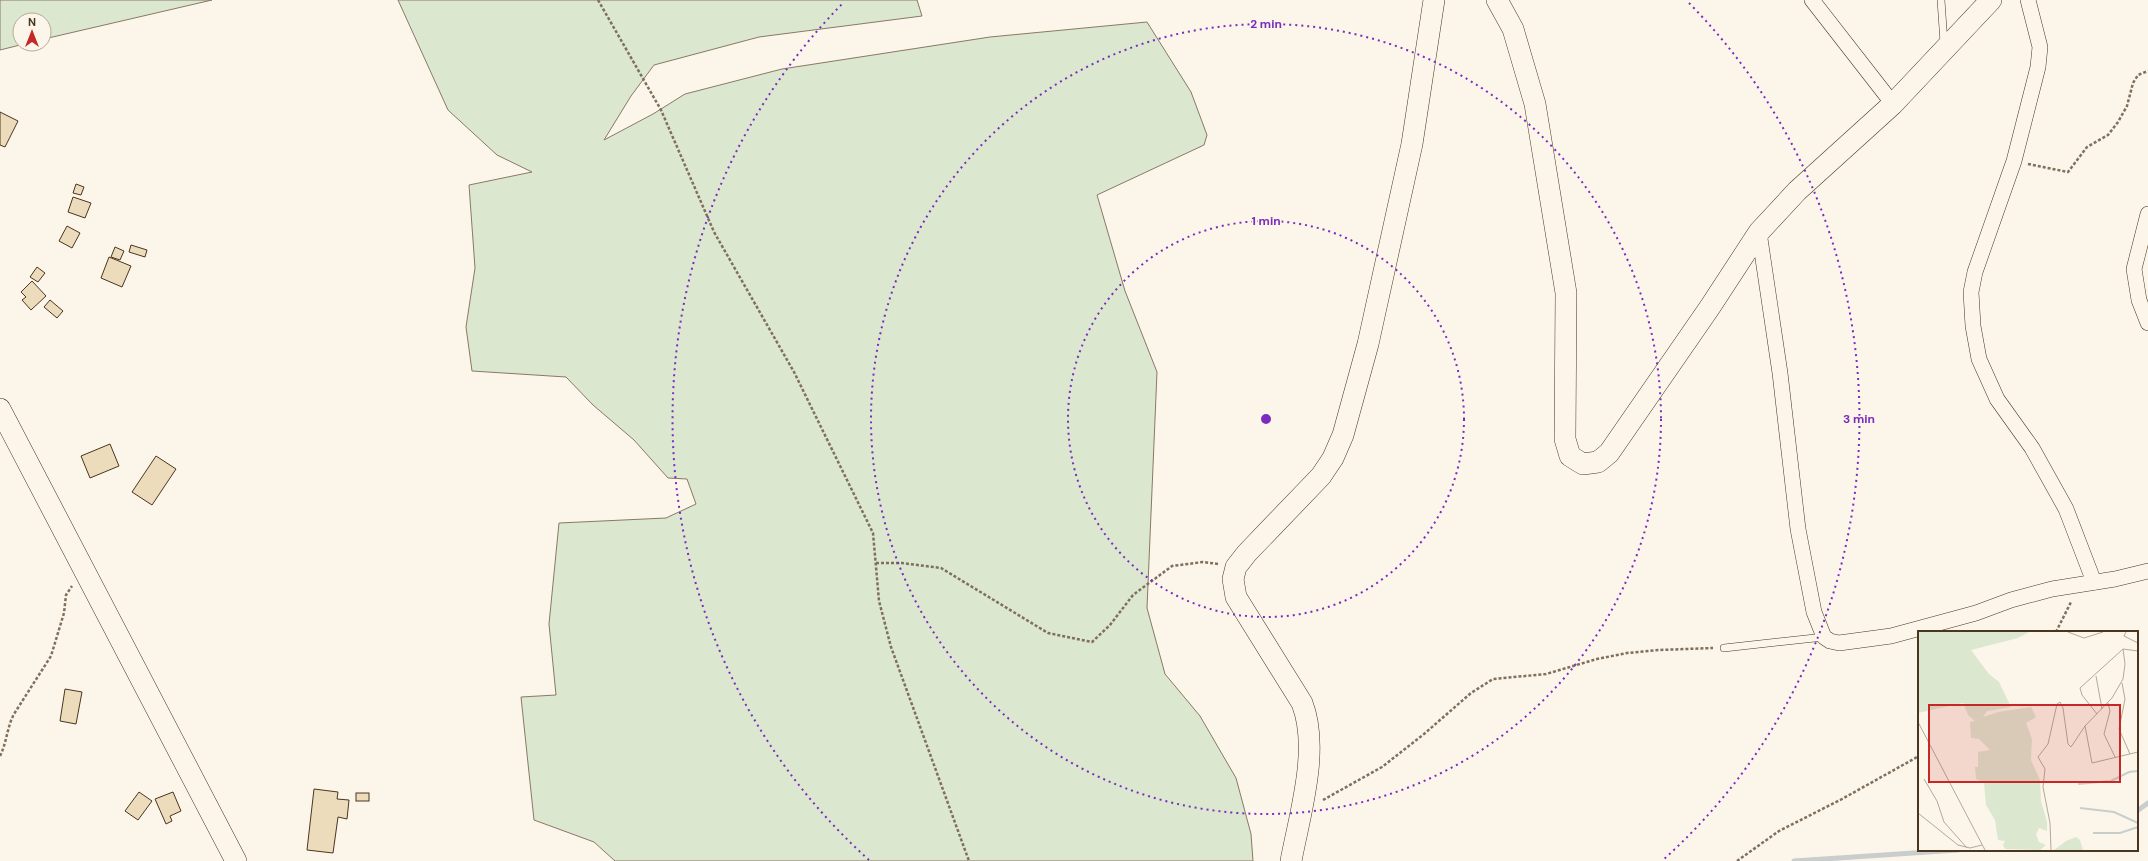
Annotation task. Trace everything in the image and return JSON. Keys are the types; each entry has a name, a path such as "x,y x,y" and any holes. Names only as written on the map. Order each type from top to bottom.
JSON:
{"main road":[{"path":"1291,861 1309,760 1310,741 1307,715 1302,702 1236,597 1233,579 1236,566 1247,553 1321,476 1333,458 1343,436 1368,344 1412,144 1434,0"},
{"path":"1497,0 1513,29 1535,104 1566,293 1565,439 1570,456 1583,464 1598,462 1609,453 1710,307 1759,232 1797,191 1893,104 1992,0"},
{"path":"0,409 236,861"}],"street":[{"path":"1812,0 1893,104"},
{"path":"2028,0 2040,48 2038,67 2014,161 1975,272 1971,292 1973,326 1979,359 1997,399 2032,448 2066,510 2094,582"},
{"path":"2148,214 2134,269 2139,300 2148,323"},
{"path":"1759,232 1780,373 1798,529 1814,612 1824,637 1830,641 1839,643 1891,636 1976,613 2011,600 2052,589 2115,579 2148,571"}],"lane":[{"path":"1941,0 1945,49"},
{"path":"1724,648 1824,637"}],"path":[{"path":"598,0 661,110 714,232 798,379 873,533 879,601 891,647 969,861"},
{"path":"2014,161 2068,172 2087,147 2108,135 2118,122 2127,106 2133,83 2138,75 2148,71"},
{"path":"876,563 902,563 941,568 1048,633 1092,642 1110,625 1133,595 1172,566 1204,562 1236,566"},
{"path":"0,756 6,743 10,722 14,714 50,656 64,613 66,595 74,583 86,573"},
{"path":"2056,631 2079,584"},
{"path":"1300,812 1382,767 1424,734 1470,693 1493,679 1546,674 1597,659 1627,653 1659,650 1724,648"},
{"path":"1737,861 1779,831 1842,799 1918,757"}],"green space":[{"path":"0,0 212,0 52,37 52,12 12,12 12,47 0,50"},
{"path":"398,0 917,0 922,16 759,37 654,65 631,96 604,140 653,114 685,94 782,69 990,37 1147,22 1191,92 1207,135 1204,145 1097,195 1125,291 1157,372 1147,608 1165,674 1200,716 1236,778 1251,834 1253,861 615,861 594,842 534,820 521,697 556,695 549,624 559,523 666,518 696,504 687,479 668,478 634,440 593,405 566,377 472,371 466,327 475,268 469,185 532,172 497,155 448,110"}],"building":[{"path":"0,112 18,121 5,147 0,145"},
{"path":"76,184 84,187 81,195 73,193"},
{"path":"73,197 91,203 85,218 68,212"},
{"path":"67,226 80,233 72,248 59,241"},
{"path":"131,245 147,250 145,257 129,252"},
{"path":"115,247 124,251 120,260 111,257"},
{"path":"109,257 131,266 122,287 101,278"},
{"path":"37,267 45,273 38,282 30,277"},
{"path":"32,281 46,296 31,310 22,300 26,297 21,292"},
{"path":"50,300 63,311 57,318 44,307"},
{"path":"110,444 119,466 90,478 81,456"},
{"path":"156,456 176,469 152,505 132,492"},
{"path":"65,689 82,692 76,724 60,721"},
{"path":"314,789 338,792 337,799 349,800 347,819 338,817 333,853 307,850"},
{"path":"139,792 152,801 138,820 125,811"},
{"path":"173,792 181,811 170,816 172,821 166,824 155,799"},
{"path":"356,793 369,793 369,801 356,801"}],"waterway":[{"path":"2138,810 2148,803"},
{"path":"1794,861 1943,851"}]}
